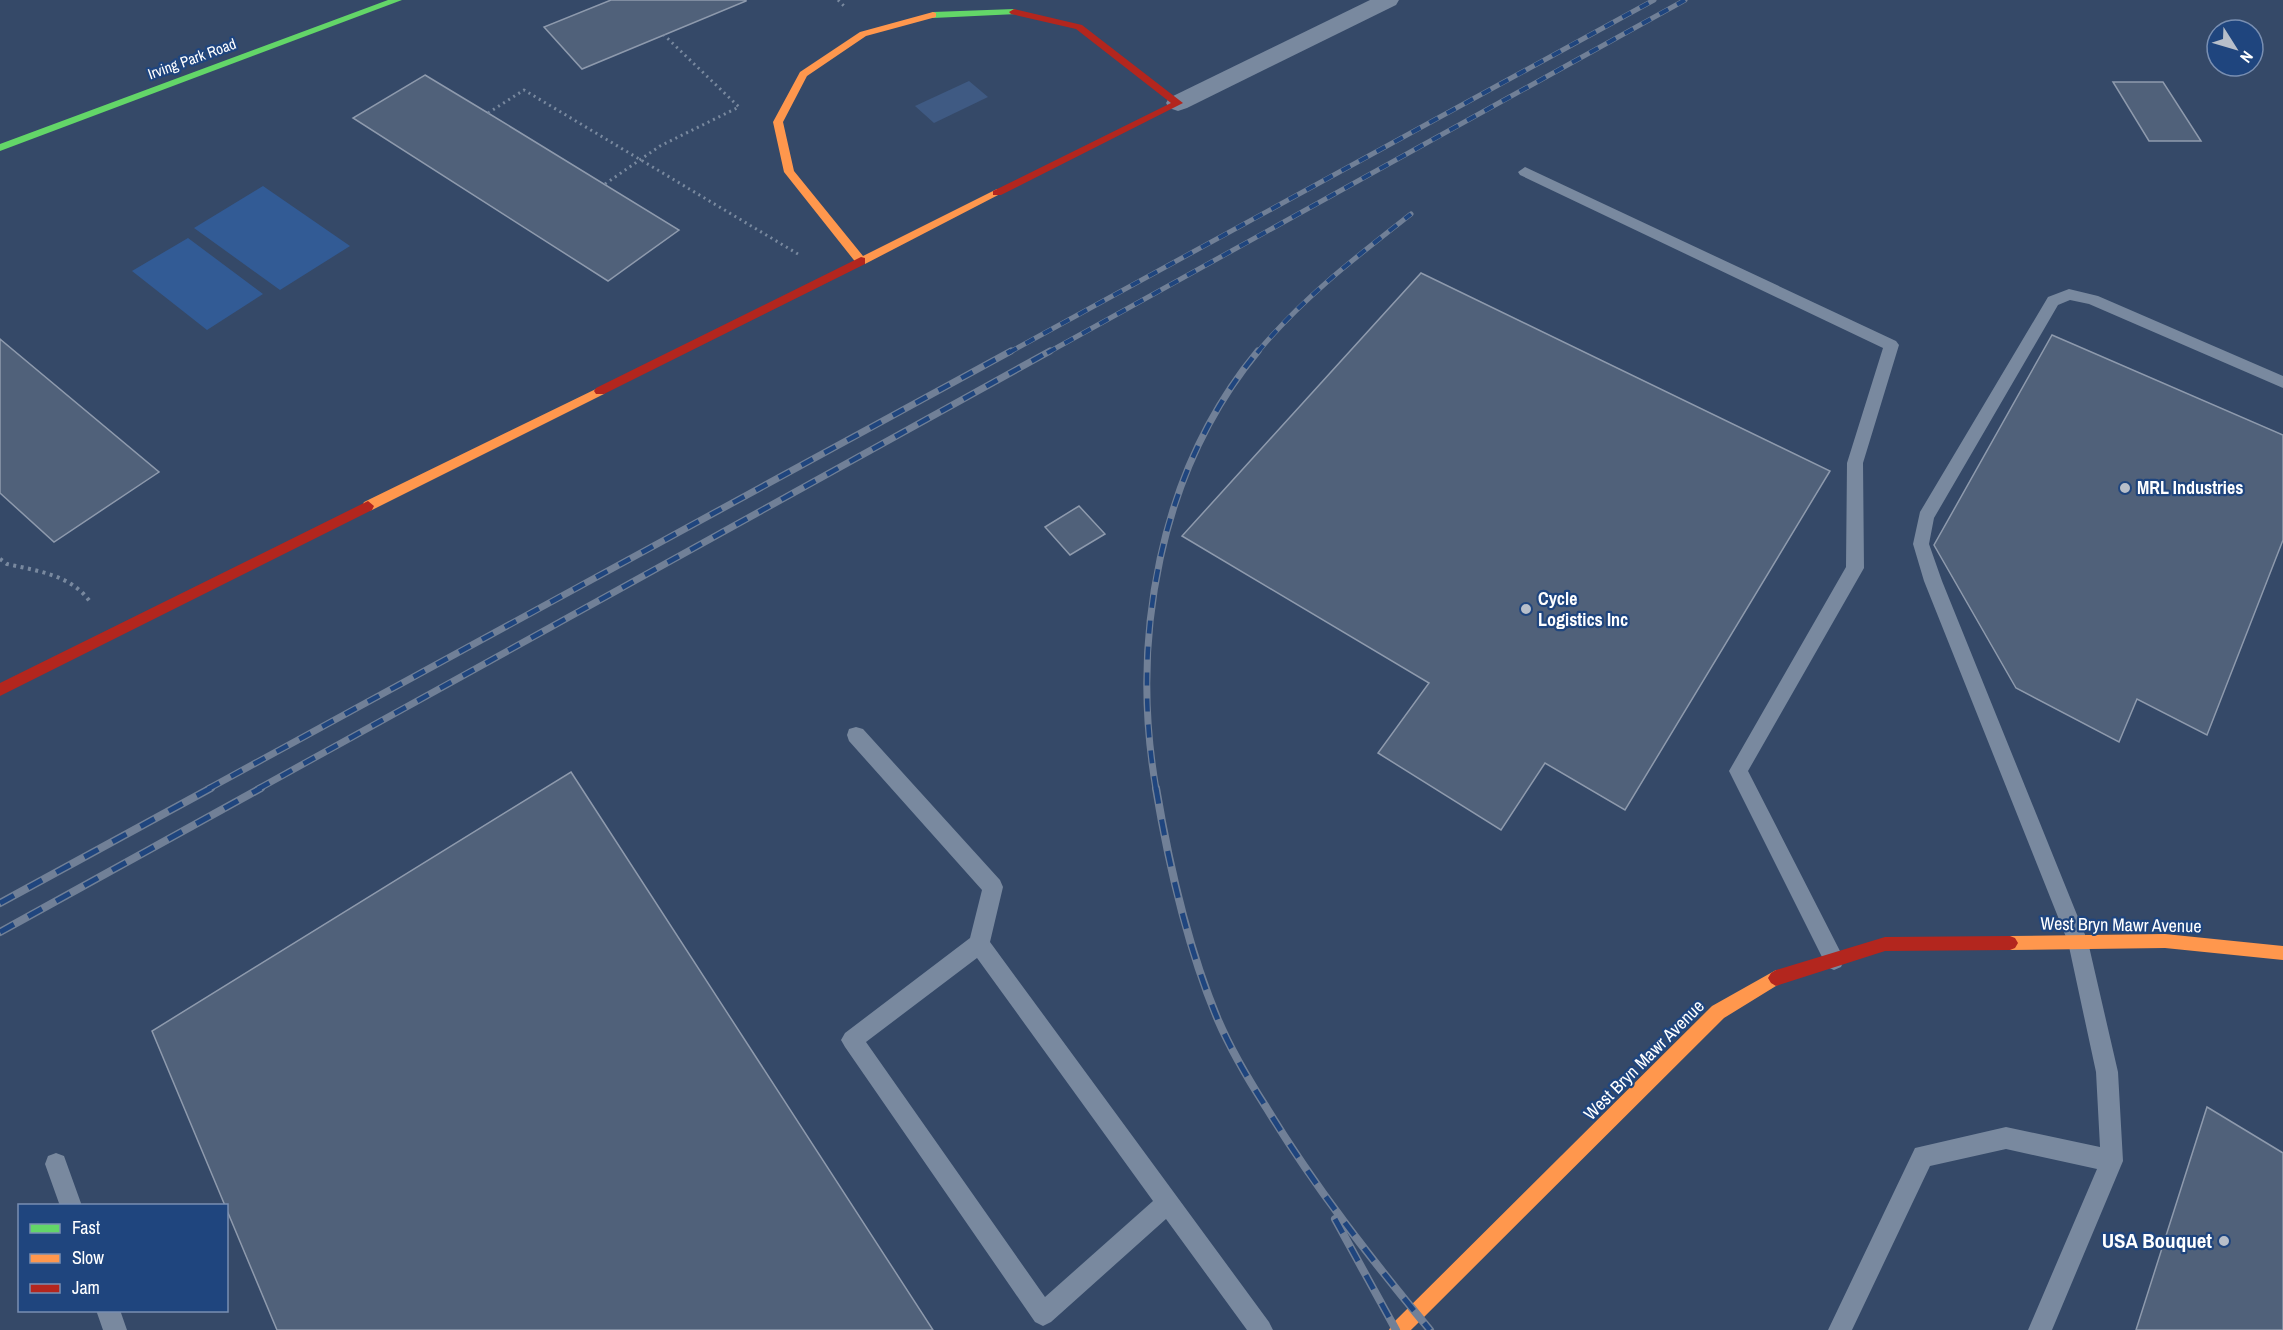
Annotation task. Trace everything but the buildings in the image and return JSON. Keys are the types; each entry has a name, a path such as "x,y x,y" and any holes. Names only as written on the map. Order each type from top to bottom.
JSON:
{"street":[{"name":"Irving Park Road","path":"0,148 396,0"},
{"path":"0,690 1388,0"},
{"path":"861,261 789,172 778,122 803,74 863,34 939,13 1014,12 1079,27 1178,103"},
{"name":"West Bryn Mawr Avenue","path":"1398,1330 1718,1012 1769,980 1885,944 2165,940 2283,953"}],"lane":[{"path":"1525,172 1891,345 1855,463 1855,568 1738,771 1834,960"},
{"path":"2040,1330 2112,1161 2106,1072 2078,942 1933,580 1921,544 1926,517 2053,301 2069,294 2093,300 2283,382"},
{"path":"856,735 993,886 980,944 852,1040 1043,1314 1168,1202"},
{"path":"980,944 1261,1330"},
{"path":"1840,1330 1923,1156 2006,1138 2112,1161"},
{"path":"56,1164 70,1204"},
{"path":"108,1312 115,1330"}],"path":[{"path":"605,184 660,146 739,107 664,35"},
{"path":"488,113 524,90 797,252 825,279"},
{"path":"0,559 7,564 69,582 86,593 107,636"},
{"path":"0,565 7,564"}],"shaded area":[{"path":"969,81 988,97 934,123 915,106"},
{"path":"263,186 350,246 280,290 194,228"},
{"path":"188,238 263,294 207,330 132,271"}],"railway":[{"path":"1008,353 1654,0"},
{"path":"1047,353 1685,0"},
{"path":"1257,353 1311,297 1411,214"},
{"path":"208,789 1011,351"},
{"path":"258,789 1050,351"},
{"path":"1156,789 1149,732 1147,674 1151,616 1160,559 1175,503 1197,449 1224,398 1258,351"},
{"path":"0,903 211,788"},
{"path":"0,932 261,788"},
{"path":"1156,788 1173,876 1188,935 1207,992 1228,1042 1259,1096 1323,1194 1430,1330"},
{"path":"1335,1219 1396,1330"}],"traffic: fast":[{"path":"0,148 397,0"},
{"path":"933,15 1014,12"}],"traffic: slow":[{"path":"933,15 863,34 803,74 778,122 789,172 861,261 997,193"},
{"path":"368,506 600,391"},
{"path":"2010,943 2165,941 2283,953"},
{"path":"1398,1330 1718,1012 1776,978"}],"traffic: jam":[{"path":"997,193 1178,103 1079,27 1014,12"},
{"path":"600,391 861,261"},
{"path":"0,690 368,506"},
{"path":"1776,978 1885,944 2010,943"}],"place":[{"name":"MRL Industries","path":"2125,488"},
{"name":"Cycle Logistics Inc","path":"1526,609"},
{"name":"USA Bouquet","path":"2224,1241"}]}
